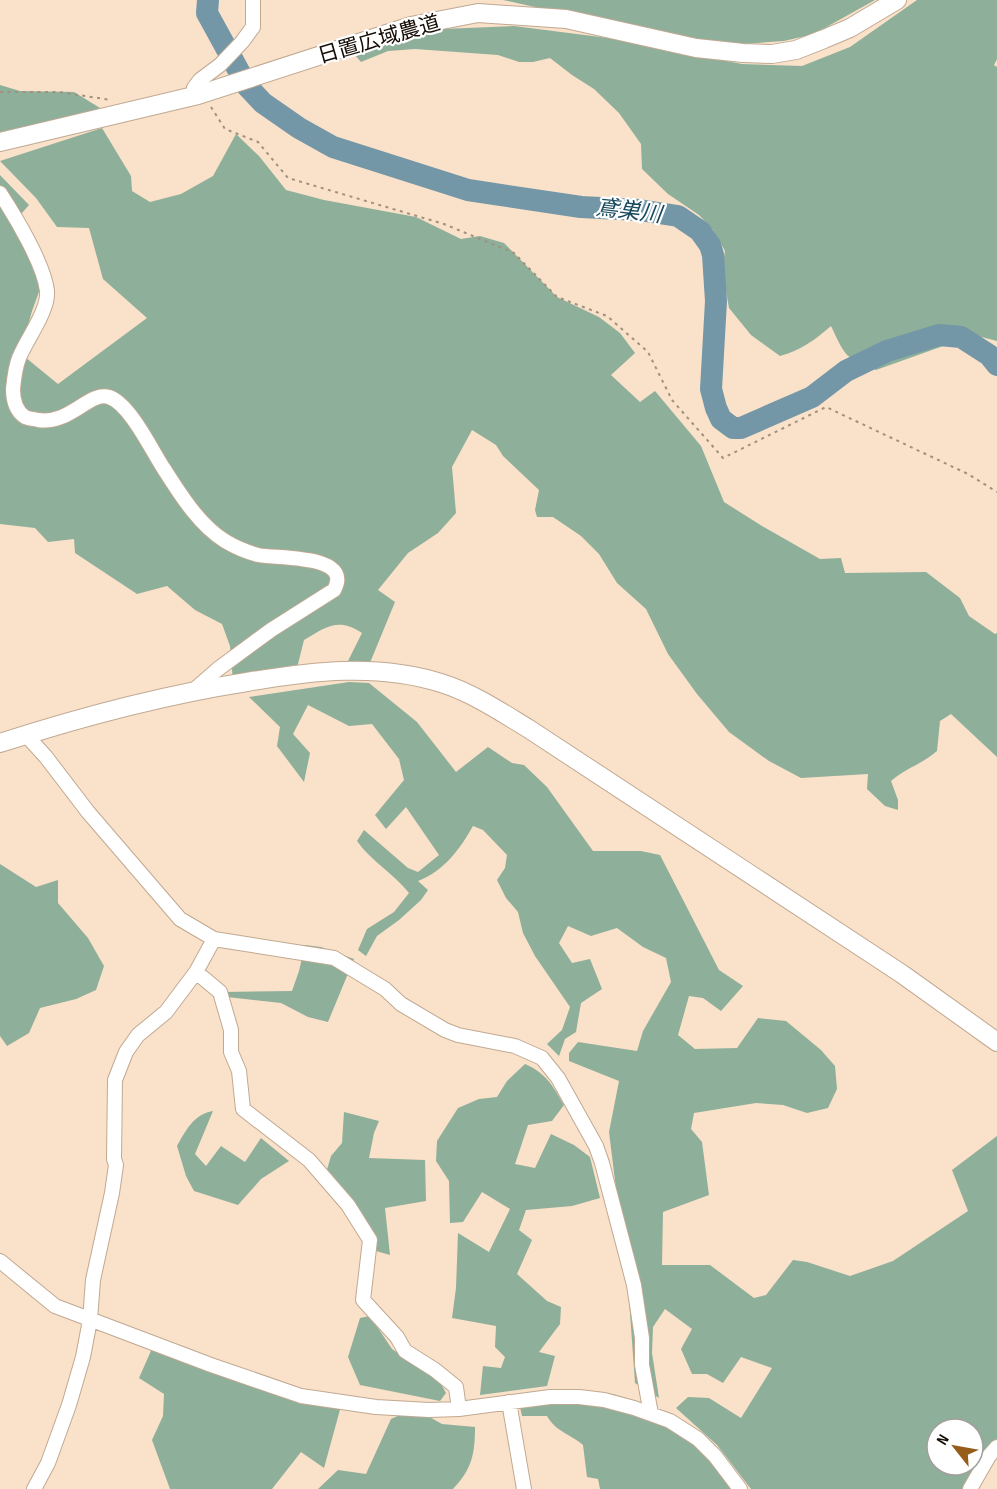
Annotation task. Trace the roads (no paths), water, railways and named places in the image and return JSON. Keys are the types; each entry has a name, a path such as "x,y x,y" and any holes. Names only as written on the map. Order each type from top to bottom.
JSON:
{"street":[{"path":"202,97 194,88 200,80 220,65 253,27 253,0"},
{"name":"日置広域農道","path":"0,142 202,97 234,83 411,26 478,13 566,19 696,48 771,54 796,50 825,39 850,28 897,0"},
{"path":"0,193 37,260 47,291 46,303 19,359 14,377 13,398 17,409 29,418 48,421 67,416 100,397 109,397 119,402 128,412 191,508 214,534 246,551 317,562 336,573 338,583 334,590 262,637 218,669 194,690"},
{"path":"0,743 92,714 194,690 303,674 358,671 401,673 441,683 476,697 530,729 882,961 997,1042"},
{"path":"26,735 88,812 180,919 214,939 333,958 385,989 401,1004 445,1030 458,1035 515,1046 542,1058 558,1078 596,1146 602,1163 634,1285 642,1338 642,1365 651,1414"},
{"path":"34,1489 48,1463 83,1357 90,1320 93,1280 116,1166 114,1159 115,1080 126,1052 138,1035 166,1012 196,972 214,939"},
{"path":"196,972 220,992 231,1030 231,1052 238,1071 243,1109 309,1160 348,1204 370,1240 363,1299 397,1336 405,1351 456,1387 459,1409"},
{"path":"0,1261 55,1306 211,1365 301,1396 376,1407 459,1409 550,1397 579,1397 604,1400 651,1414 670,1421 698,1439 715,1456 740,1489"},
{"path":"509,1402 524,1489"},
{"path":"970,1489 989,1456 997,1447"}],"waterway":[{"name":"鳶巣川","path":"208,0 207,13 247,86 263,103 299,128 333,147 468,190 581,207 639,210 678,216 700,231 710,245 713,255 716,301 711,389 721,419 733,428 741,428 812,397 846,371 887,351 939,335 961,337 989,355 997,365"}]}
